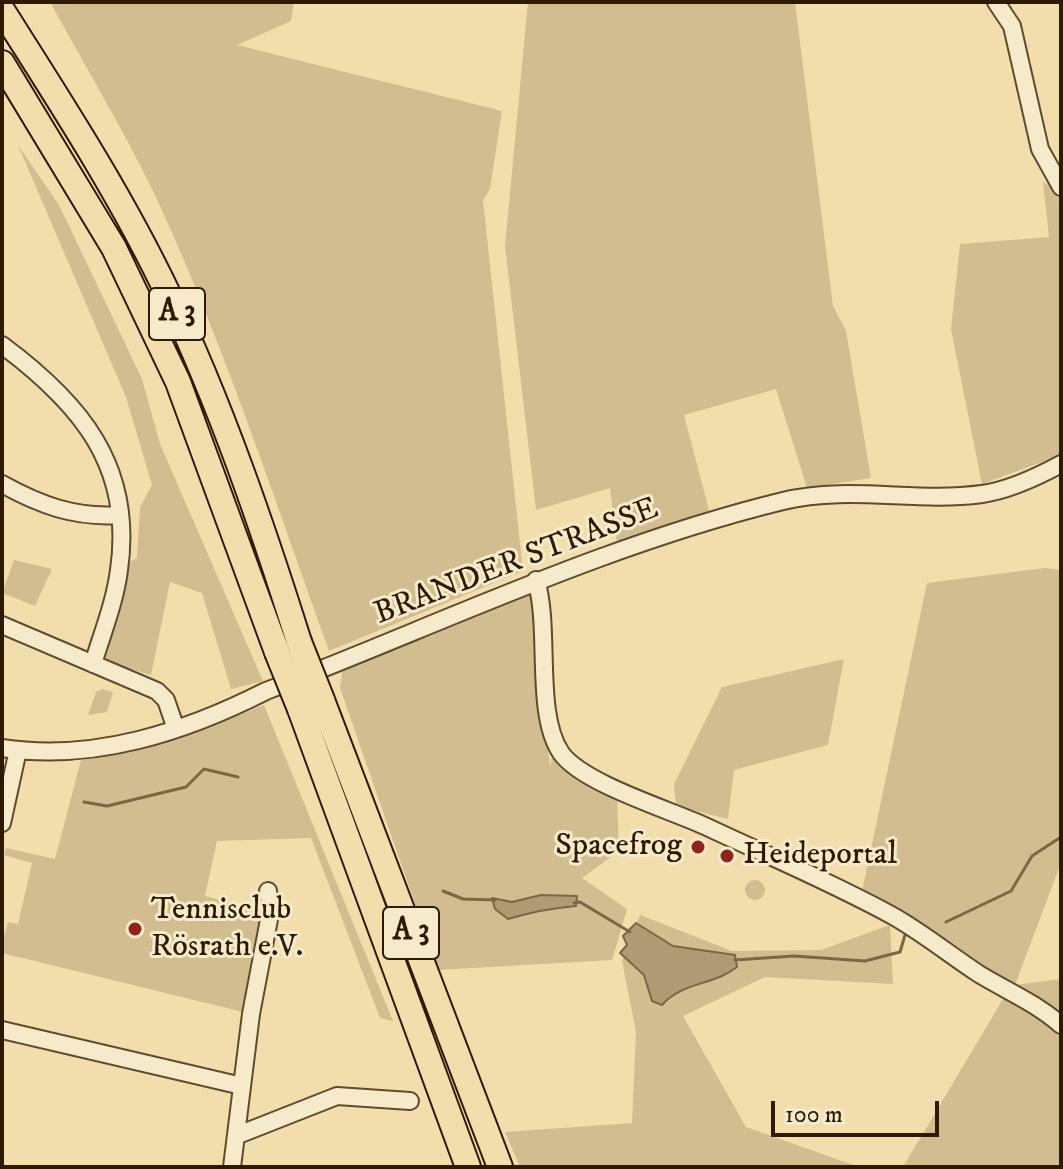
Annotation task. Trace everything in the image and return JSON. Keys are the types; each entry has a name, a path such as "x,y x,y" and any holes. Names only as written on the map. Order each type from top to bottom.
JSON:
{"highway":[{"name":"A 3","path":"2,10 86,143 169,296 267,542 288,647"},
{"name":"A 3","path":"2,63 114,248 178,382 500,1167"},
{"name":"A 3","path":"311,705 468,1167"}],"street":[{"path":"996,2 1012,26 1040,149 1061,187"},
{"path":"2,345 41,374 77,412 97,441 113,481 119,515 119,569 93,664"},
{"name":"BRANDER STRASSE","path":"10,749 98,748 176,729 536,580 641,542 784,501 855,493 935,496 986,493 1030,480 1061,464"},
{"path":"2,484 52,508 97,517 119,515"},
{"path":"536,580 544,605 549,715 554,740 569,761 618,790 704,826 893,916 981,975 1032,1003 1061,1025"},
{"path":"2,625 163,695 176,729"},
{"path":"2,823 10,749"},
{"path":"232,1167 251,1014 268,933 271,909 268,891"},
{"path":"2,1030 242,1086"},
{"path":"238,1135 337,1096 410,1101"}],"shaded area":[{"path":"50,2 294,2 291,21 237,45 502,111 490,189 483,200 523,571 329,651 234,385 170,228 128,142"},
{"path":"528,2 795,2 833,306 846,331 871,478 807,488 776,389 684,415 710,514 617,542 610,488 536,510 505,246"},
{"path":"18,145 59,205 142,379 160,444 263,681 231,689 202,593 170,582 151,675 106,662 127,563 137,558 140,507 152,485 126,397"},
{"path":"1043,182 1061,192 1061,455 982,484 951,329 960,244 1049,237"},
{"path":"14,560 52,569 35,606 2,593"},
{"path":"1045,568 1061,570 1061,863 1015,985 1061,979 1061,1167 903,1167 1006,994 861,896 927,583"},
{"path":"530,591 550,767 552,755 562,768 617,796 619,851 582,878 627,909 612,960 438,970 340,688 343,667"},
{"path":"844,659 828,745 734,770 728,819 676,806 674,784 722,687"},
{"path":"102,689 113,692 107,712 88,715 96,692"},
{"path":"264,705 393,1021 380,1018 311,838 217,841 205,896 268,912 247,1013 2,953 2,934 5,934 8,922 18,924 32,863 4,855 6,848 55,859 81,760 188,735"},
{"path":"755,880 762,883 765,890 762,897 755,900 748,897 745,890 748,883"},
{"path":"541,895 577,896 576,906 508,919 495,909 492,898 512,902"},
{"path":"640,915 732,951 821,950 890,925 893,984 765,977 683,1016 746,1127 859,1167 520,1167 505,1132 632,1123 636,1032 622,961"},
{"path":"636,923 673,946 735,955 737,967 718,978 689,987 662,1005 652,1001 644,975 620,953 627,945 623,936"}],"waterway":[{"path":"84,802 107,806 186,787 204,769 238,777"},
{"path":"946,922 1011,891 1032,856 1061,837"},
{"path":"443,891 463,899 495,900"},
{"path":"574,903 580,902 630,932"},
{"path":"735,960 794,956 865,961 900,952 905,935"}],"place":[{"name":"Spacefrog","path":"698,847"},
{"name":"Heideportal","path":"727,856"},
{"name":"Tennisclub Rösrath e.V.","path":"135,929"}]}
